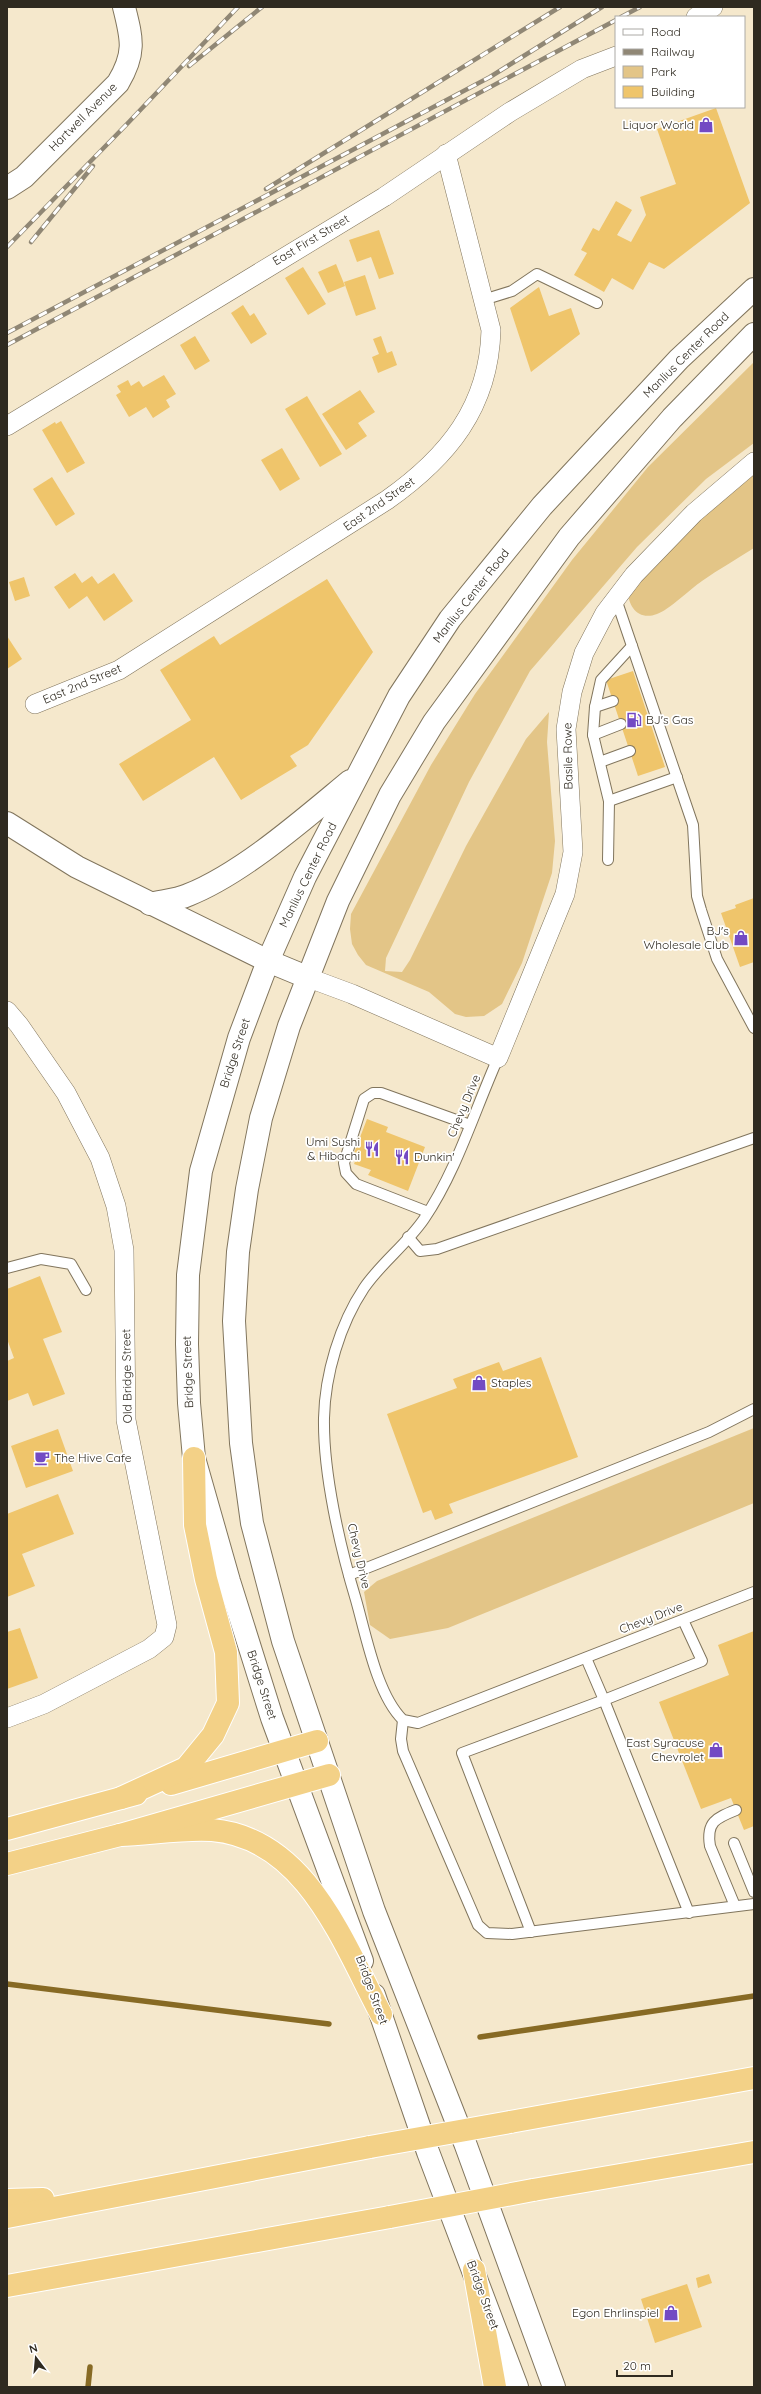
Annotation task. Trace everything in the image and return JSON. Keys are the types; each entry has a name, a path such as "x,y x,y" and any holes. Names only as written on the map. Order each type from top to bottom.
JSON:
{"highway":[{"path":"121,1798 186,1768 213,1735 228,1703 226,1652 206,1579 195,1525 194,1458"},
{"path":"7,1828 121,1798 317,1741"},
{"path":"7,1864 120,1835 329,1775"},
{"path":"120,1835 211,1830 234,1834 273,1853 294,1869 317,1895 381,2014"},
{"path":"7,2217 98,2198 370,2147 754,2078"},
{"path":"7,2286 533,2190 754,2152"},
{"path":"7,2200 98,2198"},
{"path":"474,2270 495,2387"}],"main road":[{"name":"Hartwell Avenue","path":"7,188 24,177 118,83 127,68 132,51 131,37 124,7"},
{"name":"Manlius Center Road","path":"268,961 305,877 399,696 450,619 542,506 679,358 754,289"},
{"path":"554,2387 465,2143 374,1911 283,1641 252,1523 241,1443 234,1321 238,1252 247,1189 261,1118 289,1026 338,901 390,795 434,722 569,537 672,418 754,334"},
{"path":"150,904 188,896 226,876 293,828 357,776"},
{"path":"7,823 77,868 268,961 309,978"},
{"name":"Bridge Street","path":"268,961 239,1038 201,1171 188,1275 188,1381 194,1458 229,1581 285,1751 381,2014 428,2152 474,2270 517,2387"}],"street":[{"path":"698,16 713,7"},
{"name":"East First Street","path":"7,426 220,295 384,197 446,154 582,69 615,56"},
{"name":"East 2nd Street","path":"35,704 119,670 312,549 410,484 444,452 471,414 486,374 490,355 491,330 446,154"},
{"name":"Basile Rowe","path":"498,1058 565,894 573,852 566,729 572,692 584,653 605,613 634,575 694,513 754,462"},
{"path":"309,978 352,994 498,1058"},
{"name":"Old Bridge Street","path":"7,1011 19,1025 66,1093 100,1158 116,1206 124,1250 126,1420 168,1625 164,1637 149,1649 44,1704 7,1718"}],"lane":[{"path":"483,300 512,291 537,274 597,303"},
{"path":"616,599 632,646 651,714 660,740 677,777 693,825 697,896 717,959 754,1028"},
{"path":"608,860 609,800 593,735 595,707 601,680 632,646"},
{"path":"595,707 613,701"},
{"path":"593,735 621,724"},
{"path":"600,762 630,751"},
{"path":"609,800 677,777"},
{"name":"Chevy Drive","path":"498,1058 450,1173 428,1212 365,1287 346,1320 329,1375 324,1418 327,1461 344,1560 385,1697 403,1720 418,1723 754,1592"},
{"path":"428,1212 356,1184 346,1173 344,1163 364,1099 373,1093 381,1093 470,1125"},
{"path":"408,1237 420,1251 437,1249 754,1138"},
{"path":"7,1268 41,1259 71,1264 86,1290"},
{"path":"349,1575 702,1435 754,1409"},
{"path":"532,1932 462,1753 604,1700 702,1661 683,1620"},
{"path":"586,1658 689,1913"},
{"path":"403,1720 401,1739 403,1751 478,1925 487,1933 512,1934 532,1932 754,1904"},
{"path":"735,1906 710,1846 708,1837 711,1826 717,1818 736,1810"},
{"path":"734,1843 754,1892"}],"green space":[{"path":"754,362 754,443 706,479 637,547 530,671 469,782 386,958 385,971 402,972 410,960 466,846 526,739 549,712 547,742 555,841 552,873 522,963 502,1004 484,1016 466,1017 455,1014 429,992 366,965 352,944 350,929 351,914 431,765 475,694 572,560 648,467"},
{"path":"754,472 754,548 702,581 662,612 651,616 645,616 636,611 630,602 628,591 711,507"},
{"path":"754,1428 754,1503 448,1628 390,1639 370,1625 364,1592 377,1581"}],"building":[{"path":"716,108 750,203 664,269 649,262 633,290 612,278 604,292 574,275 587,253 581,250 593,228 599,231 616,201 632,210 617,235 631,242 646,215 640,197 676,184 657,129"},
{"path":"379,230 394,274 379,279 371,257 357,262 349,240"},
{"path":"336,264 345,286 328,293 318,272"},
{"path":"303,267 326,304 308,315 285,278"},
{"path":"365,275 376,309 356,316 344,282"},
{"path":"539,287 549,316 571,308 580,334 531,372 510,308"},
{"path":"243,305 250,316 254,313 267,334 251,344 231,313"},
{"path":"195,336 210,361 195,370 180,345"},
{"path":"381,336 387,353 392,351 397,365 378,373 372,357 379,354 373,339"},
{"path":"164,375 176,394 166,400 170,407 153,418 146,407 129,417 116,395 121,392 117,386 128,380 131,386 139,381 143,387"},
{"path":"360,390 375,412 358,423 367,436 346,450 322,414"},
{"path":"307,396 342,454 320,467 285,409"},
{"path":"61,421 85,463 67,473 42,430 55,422 56,424"},
{"path":"282,448 300,479 280,491 261,460"},
{"path":"52,477 75,514 56,526 33,489"},
{"path":"75,573 82,583 92,576 98,584 114,573 133,601 104,621 87,596 69,609 54,587"},
{"path":"24,577 30,596 15,601 9,582"},
{"path":"327,579 373,652 308,745 290,756 297,766 241,800 214,757 143,801 119,764 191,720 160,670 214,636 220,645"},
{"path":"7,636 22,659 7,669"},
{"name":"BJ's Gas","path":"633,671 665,767 638,776 606,680"},
{"path":"754,898 754,962 740,967 721,913 736,908 735,905"},
{"path":"367,1119 388,1127 386,1132 425,1147 408,1191 368,1175 371,1170 354,1164 358,1154 354,1153"},
{"path":"40,1276 62,1332 43,1339 65,1394 33,1406 28,1393 7,1401 7,1361 14,1358 7,1339 7,1289"},
{"path":"541,1357 578,1457 449,1504 453,1513 435,1520 431,1510 423,1513 387,1414 457,1388 453,1379 499,1362 503,1371"},
{"path":"58,1429 73,1471 26,1488 11,1446"},
{"path":"58,1494 74,1534 22,1554 35,1586 7,1597 7,1514"},
{"path":"20,1628 38,1678 7,1689 7,1632"},
{"name":"East Syracuse Chevrolet","path":"754,1631 754,1826 744,1830 731,1798 701,1809 659,1702 729,1675 718,1645"},
{"path":"709,2274 712,2283 698,2288 696,2278"},
{"name":"Egon Ehrlinspiel","path":"687,2284 702,2327 655,2343 641,2299"}],"waterway":[{"path":"7,1984 329,2024"},
{"path":"480,2037 754,1996"},
{"path":"88,2387 90,2367"}],"railway":[{"path":"7,247 238,7"},
{"path":"189,66 262,7"},
{"path":"266,189 560,7"},
{"path":"7,333 490,77 602,7"},
{"path":"623,16 640,7"},
{"path":"7,345 615,21"},
{"path":"31,242 93,166"}],"place":[{"name":"Liquor World","path":"706,125"},
{"name":"BJ's Gas","path":"634,720"},
{"name":"BJ's Wholesale Club","path":"741,938"},
{"name":"Umi Sushi & Hibachi","path":"372,1149"},
{"name":"Dunkin'","path":"402,1157"},
{"name":"Staples","path":"479,1383"},
{"name":"The Hive Cafe","path":"42,1458"},
{"name":"East Syracuse Chevrolet","path":"716,1750"},
{"name":"Egon Ehrlinspiel","path":"671,2313"}]}
